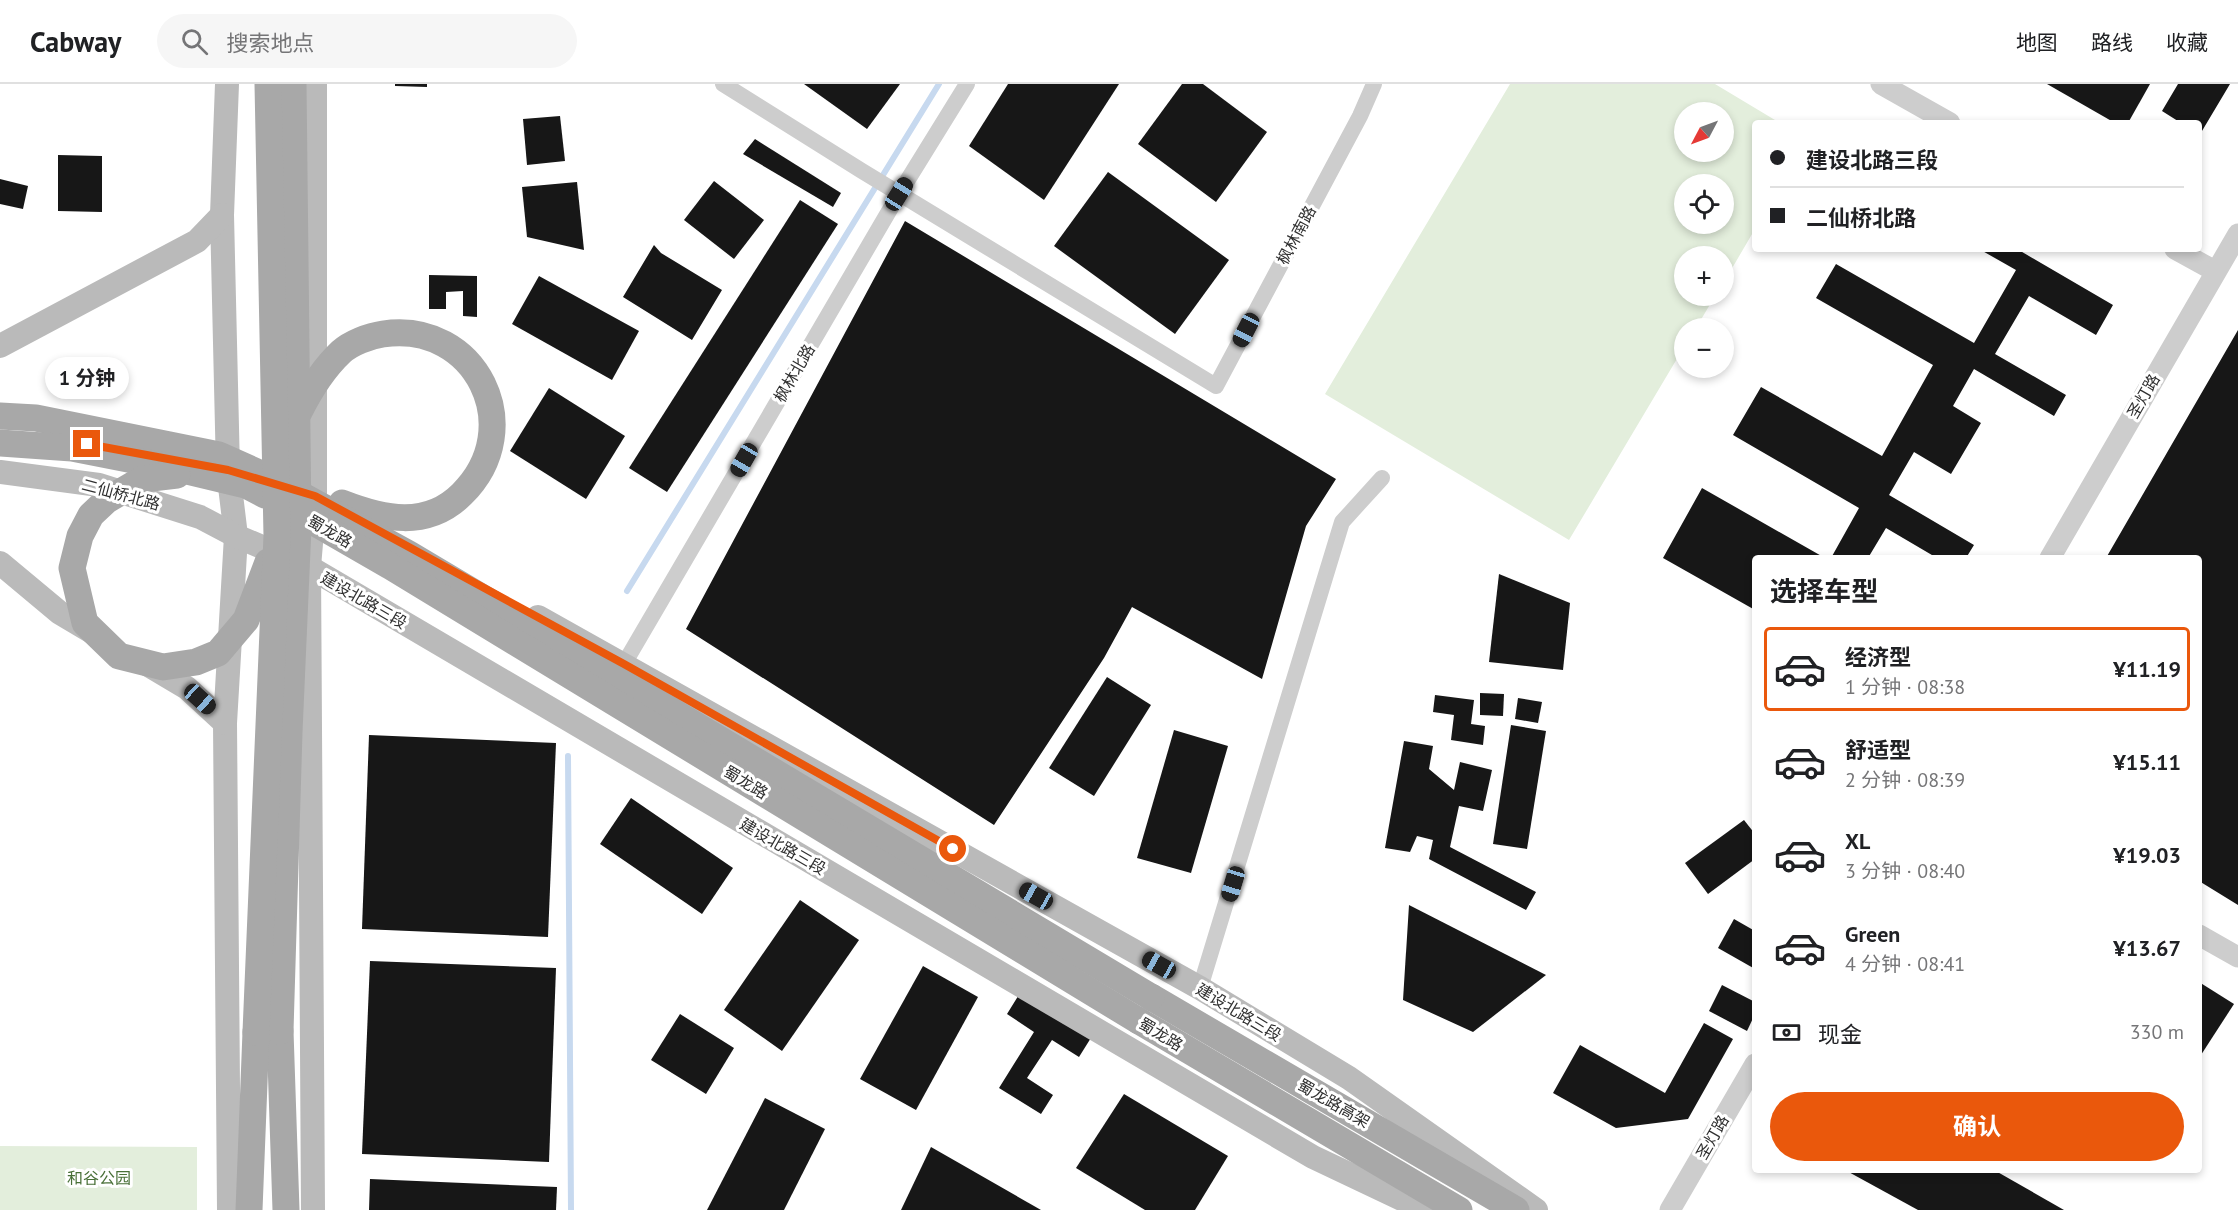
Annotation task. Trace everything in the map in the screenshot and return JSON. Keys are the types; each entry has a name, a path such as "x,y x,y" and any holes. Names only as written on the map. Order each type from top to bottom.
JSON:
{"main road":[{"path":"227,84 222,215 228,470 236,536 225,723 229,1210"},
{"path":"268,84 277,536 268,1031 286,1210"},
{"path":"249,1210 268,1031 289,732 298,527 293,84"},
{"path":"313,1210 309,567 315,496 315,84"},
{"path":"0,346 197,241 222,215"},
{"path":"268,477 364,512 396,519 428,515 455,501 476,481 489,455 494,426 489,397 476,371 455,350 429,336 400,332 371,336 343,351 321,375 298,414"},
{"name":"蜀龙路","path":"0,417 36,418 219,455 268,477 409,554 1151,997"},
{"path":"0,433 87,444 228,470"},
{"name":"蜀龙路","path":"0,443 72,448 180,469 246,485 286,506 390,566 1139,1021 1459,1210"},
{"name":"建设北路三段","path":"228,470 315,496 624,664 1200,988 1349,1078 1536,1210"},
{"name":"二仙桥北路","path":"0,472 99,485 200,517 236,536"},
{"path":"277,536 262,582 246,620 218,653 196,662 163,667 119,656 85,623 72,568 80,536 91,515 107,500 143,479 177,475 237,489 286,506"},
{"name":"建设北路三段","path":"236,536 309,567 1312,1156 1425,1210"},
{"path":"0,563 60,613 187,688 225,723"},
{"name":"蜀龙路高架","path":"1151,997 1516,1210"}],"street":[{"path":"723,84 894,190"},
{"name":"枫林北路","path":"624,664 894,190 967,84"},
{"name":"枫林南路","path":"894,190 1216,386 1360,116 1374,84"},
{"path":"1881,84 1945,120"},
{"name":"圣灯路","path":"2052,555 2238,234"},
{"path":"2180,252 2215,272"},
{"path":"1200,988 1342,522 1382,478"},
{"path":"2202,937 2238,957"},
{"name":"圣灯路","path":"1670,1210 1752,1069"}],"green space":[{"path":"1510,84 1715,84 1775,120 1752,120 1752,234 1734,265 1734,246 1674,246 1674,306 1709,306 1702,318 1674,318 1674,364 1569,540 1325,394"},
{"name":"和谷公园","path":"0,1146 197,1147 197,1210 0,1210"}],"building":[{"path":"395,84 427,84 427,87 395,86"},
{"path":"804,84 900,84 867,129"},
{"path":"1008,84 1119,84 1044,200 969,146"},
{"path":"1182,84 1203,84 1267,132 1216,202 1138,144"},
{"path":"2047,84 2150,84 2130,120 2110,120"},
{"path":"2178,84 2230,84 2202,131 2202,120 2176,120 2162,111"},
{"path":"560,116 565,161 527,165 523,119"},
{"path":"755,139 841,193 833,207 743,154"},
{"path":"58,155 102,156 102,212 58,211"},
{"path":"1108,172 1229,260 1175,334 1054,246"},
{"path":"0,179 28,186 23,209 0,204"},
{"path":"714,181 764,220 734,259 684,220"},
{"path":"577,182 584,250 527,237 522,187"},
{"path":"800,200 838,224 667,492 629,468"},
{"path":"905,221 1336,479 1306,526 1262,679 1132,607 1104,658 994,825 686,629"},
{"path":"654,245 661,253 722,290 692,340 623,297"},
{"path":"1984,252 2022,252 2113,305 2096,335 2029,296 1995,354 2066,395 2054,416 1974,369 1953,406 1981,423 1951,474 1914,452 1889,495 1974,545 1968,555 1932,555 1886,528 1870,555 1833,555 1859,508 1733,435 1761,387 1882,456 1933,365 1816,298 1836,264 1974,343 2016,270"},
{"path":"429,275 477,276 477,317 463,316 463,291 446,292 446,309 429,309"},
{"path":"539,276 639,331 612,380 512,324"},
{"path":"2238,330 2238,905 2202,883 2202,555 2108,555"},
{"path":"549,388 625,436 586,499 510,451"},
{"path":"1702,488 1820,555 1752,555 1752,608 1663,558"},
{"path":"1499,574 1570,603 1563,670 1489,662"},
{"path":"1107,677 1151,705 1094,796 1049,768"},
{"path":"1480,693 1504,694 1503,716 1480,715"},
{"path":"1435,695 1474,700 1471,724 1485,726 1483,745 1451,740 1454,715 1433,712"},
{"path":"1518,698 1542,702 1538,723 1515,719"},
{"path":"1511,725 1546,731 1527,849 1493,844"},
{"path":"1174,730 1228,746 1191,873 1137,858"},
{"path":"369,735 556,743 548,937 362,929"},
{"path":"1404,741 1433,746 1429,769 1454,790 1460,762 1492,770 1483,811 1459,806 1450,847 1536,892 1526,910 1429,859 1433,840 1417,836 1410,852 1385,848"},
{"path":"631,798 733,868 702,914 600,844"},
{"path":"1744,820 1752,830 1752,861 1708,894 1685,863"},
{"path":"800,900 859,940 782,1051 724,1010"},
{"path":"1409,905 1546,975 1473,1032 1403,1000"},
{"path":"1734,919 1752,929 1752,967 1718,948"},
{"path":"370,961 556,968 549,1162 362,1154"},
{"path":"923,966 978,997 916,1110 860,1079"},
{"path":"2202,984 2234,1004 2202,1053"},
{"path":"1722,985 1752,1000 1752,1020 1747,1031 1709,1011"},
{"path":"1023,988 1094,1033 1079,1057 1052,1040 1027,1078 1053,1095 1041,1114 999,1088 1034,1032 1007,1014"},
{"path":"680,1014 734,1048 706,1094 651,1060"},
{"path":"1704,1023 1733,1039 1688,1119 1616,1128 1553,1093 1580,1045 1665,1093"},
{"path":"1124,1094 1228,1156 1195,1210 1145,1210 1076,1168"},
{"path":"765,1098 825,1129 784,1210 707,1210"},
{"path":"931,1147 1041,1210 901,1210"},
{"path":"1850,1173 1999,1173 2064,1210 1918,1210"},
{"path":"370,1179 557,1187 556,1210 369,1210"}],"waterway":[{"path":"627,591 939,84"},
{"path":"568,756 571,1210"}],"route":[{"path":"87,444 228,470 315,496 624,664 953,849"}]}
